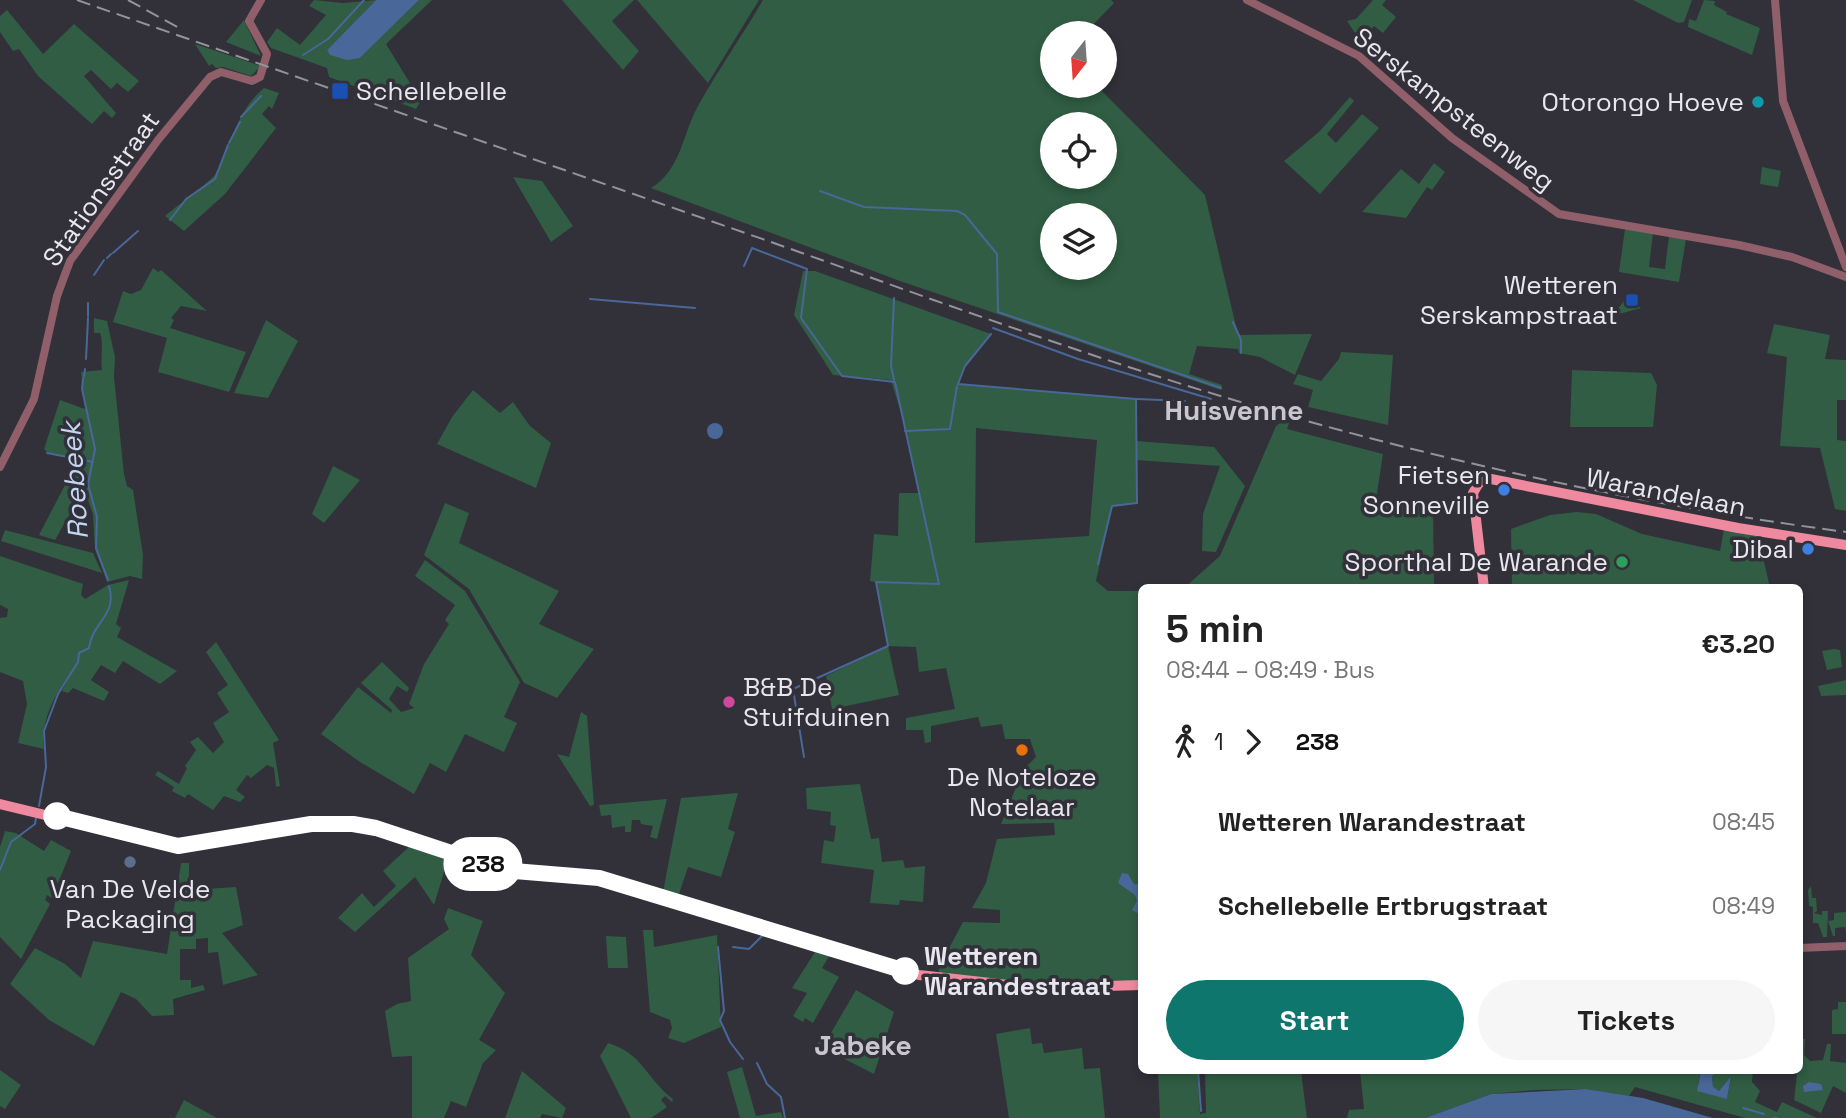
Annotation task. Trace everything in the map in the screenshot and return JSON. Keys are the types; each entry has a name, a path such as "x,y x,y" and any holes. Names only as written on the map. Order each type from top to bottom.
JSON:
{"main road":[{"name":"Warandelaan","path":"1483,584 1473,493 1479,483 1487,479 1738,528 1846,545"},
{"path":"0,804 178,846 311,824 353,824 376,828 503,870 599,878 919,975 1058,988 1138,985"}],"street":[{"name":"Stationsstraat","path":"0,467 34,399 60,282 70,261 158,140 210,77 221,72 252,80 260,77 267,54 249,21 261,0"},
{"name":"Serskampsteenweg","path":"1247,0 1359,55 1461,145 1559,214 1740,245 1792,257 1846,277"},
{"path":"1775,0 1783,101 1846,267"},
{"path":"1803,948 1846,946"}],"green space":[{"path":"314,0 343,3 376,0 327,50 360,58 419,0 432,0 386,44 421,101 416,109 329,77 327,68 271,48 267,42 277,28 300,45 326,15 309,6"},
{"path":"562,0 634,0 612,21 639,51 623,70"},
{"path":"637,0 759,0 708,83"},
{"path":"763,0 1111,0 1114,3 1097,21 1040,21 1040,98 1109,98 1205,195 1238,335 1312,334 1295,375 1260,357 1239,353 1238,349 1197,346 1189,374 1222,385 1221,390 900,281 651,188 669,172 675,162 698,106"},
{"path":"1373,0 1386,0 1382,5 1396,17 1383,33 1374,26 1361,42 1347,21 1356,19"},
{"path":"1633,0 1692,0 1684,22 1678,23"},
{"path":"1704,0 1715,1 1714,5 1727,12 1726,14 1760,28 1752,55 1688,27 1689,19 1696,21"},
{"path":"7,10 43,54 74,24 139,81 128,92 117,83 111,89 91,70 84,76 116,113 112,118 104,111 92,124 38,76 19,49 13,51 0,32 0,16"},
{"path":"244,20 261,56 226,42"},
{"path":"195,44 261,66 251,76 223,67 216,68 212,64 209,66"},
{"path":"264,88 279,93 272,109 269,106 262,114 276,128 225,194 184,231 165,216 213,177 247,106"},
{"path":"1350,97 1354,101 1327,134 1336,143 1362,114 1379,128 1320,194 1284,161 1320,131"},
{"path":"1434,163 1445,172 1432,190 1427,187 1406,218 1362,212 1401,169 1419,184"},
{"path":"1762,167 1781,171 1778,187 1760,184"},
{"path":"513,177 542,181 573,226 551,242"},
{"path":"1625,229 1653,233 1649,267 1665,269 1669,236 1686,239 1679,282 1619,272"},
{"path":"153,268 158,272 161,270 207,311 181,306 171,318 174,320 170,328 246,352 229,392 158,372 167,338 113,322 123,291 131,294 141,290"},
{"path":"803,271 815,271 991,334 965,366 958,384 1136,399 1136,441 1214,447 1245,486 1216,552 1202,551 1203,514 1220,466 1136,460 1137,503 1112,507 1096,581 1108,591 1138,591 1138,983 1057,985 938,974 963,922 1000,923 1000,910 972,908 986,883 997,839 1055,835 1054,823 1001,824 1023,770 1036,757 1030,739 1005,739 1002,724 981,727 978,717 931,726 931,742 925,743 923,730 906,730 906,718 955,709 946,668 919,672 916,647 888,646 876,582 870,581 874,534 898,536 899,493 919,493 907,433 891,380 833,375 794,315","holes":["976,428 1097,440 1089,536 975,543"]},
{"path":"1627,297 1641,308 1612,316"},
{"path":"94,318 107,321 115,357 114,377 124,474 127,486 133,490 143,555 142,579 130,576 107,582 95,549 93,514 84,489 55,540 39,535 78,460 44,449 60,400 85,409 81,372 102,370 101,337 100,333 94,333"},
{"path":"266,320 298,341 268,398 234,393"},
{"path":"1774,324 1830,335 1825,359 1846,360 1846,400 1837,400 1837,440 1846,441 1846,511 1835,509 1820,448 1780,446 1787,357 1767,353"},
{"path":"1341,352 1393,355 1388,425 1308,407 1313,390 1293,384 1298,374 1321,381 1339,359"},
{"path":"1572,370 1651,373 1657,385 1653,427 1570,427"},
{"path":"473,390 500,413 513,402 530,426 551,443 536,488 437,444 452,417"},
{"path":"1283,421 1289,423 1287,429 1383,454 1376,500 1433,506 1434,584 1188,584 1220,556 1276,426"},
{"path":"333,466 360,480 324,523 312,514"},
{"path":"445,503 469,513 459,543 559,591 539,624 594,649 557,698 524,683 469,589 424,555"},
{"path":"1577,512 1596,514 1642,534 1720,551 1724,529 1757,535 1756,547 1763,557 1769,584 1512,584 1511,529 1550,515"},
{"path":"5,530 93,553 102,573 1,541"},
{"path":"0,556 83,584 81,595 85,599 108,585 129,580 116,624 121,628 117,637 177,671 160,684 123,661 115,673 101,665 91,680 109,692 104,701 73,688 68,693 62,691 73,670 55,697 47,717 44,749 18,743 27,704 23,681 0,672 0,618 7,617 8,609 0,605"},
{"path":"425,560 465,591 520,682 504,717 517,723 504,752 465,734 446,772 430,763 414,794 360,762 321,734 358,687 391,713 392,710 361,683 382,662 409,688 407,692 397,686 389,699 401,712 414,708 409,704 424,664 449,624 445,620 455,605 415,576"},
{"path":"216,642 279,740 273,743 280,786 276,787 274,768 267,765 251,778 247,775 236,790 245,797 240,802 224,796 213,810 188,794 185,798 172,791 174,787 155,775 158,771 179,784 187,768 185,766 196,750 190,742 198,737 213,753 224,742 213,723 229,712 217,693 228,685 206,652"},
{"path":"888,646 899,695 832,709 826,676"},
{"path":"1840,650 1842,667 1827,670 1822,651"},
{"path":"1846,680 1846,695 1821,696 1818,686"},
{"path":"581,712 587,716 594,805 590,806 557,754 569,757"},
{"path":"860,784 871,839 879,838 882,862 903,860 905,868 925,866 923,902 900,900 899,905 870,903 874,870 821,863 824,840 834,842 836,826 830,825 831,812 807,809 806,788"},
{"path":"738,793 728,829 735,832 721,877 688,867 678,897 663,892 681,798"},
{"path":"667,799 657,839 650,837 653,826 641,824 640,820 632,820 631,832 625,832 625,826 612,828 611,815 601,816 599,805"},
{"path":"5,831 16,833 44,851 51,840 71,851 52,898 47,895 45,900 50,904 21,959 0,937 0,847"},
{"path":"412,844 448,859 434,905 415,877 355,932 338,918 362,893 374,907 396,886 383,871"},
{"path":"181,863 189,863 189,890 236,887 243,925 222,933 258,975 223,985 218,952 208,953 208,938 196,939 196,949 180,949 180,980 191,980 191,988 203,985 205,990 173,999 174,1015 152,1016 136,999 121,992 94,1046 49,1020 10,984 35,948 65,964 81,978 93,941 167,954"},
{"path":"1811,886 1812,898 1816,898 1817,911 1814,913 1822,915 1822,911 1828,911 1827,937 1823,937 1818,923 1813,923 1813,907 1809,906 1808,890"},
{"path":"448,908 483,921 471,955 505,993 479,1040 496,1050 483,1063 466,1107 451,1101 444,1118 412,1118 412,1056 392,1057 385,1011 397,1004 411,1001 408,958 449,929 444,919"},
{"path":"1846,912 1846,932 1845,927 1835,928 1833,936 1828,921 1834,920 1834,913"},
{"path":"643,930 653,930 654,947 717,935 721,1027 684,1043 668,1038 672,1028 670,1020 650,1012"},
{"path":"606,936 626,937 628,968 608,968"},
{"path":"817,949 831,953 822,968 839,977 813,1023 805,1018 803,1022 793,1016 807,993 792,988"},
{"path":"856,990 894,1012 874,1074 817,1045 822,1035 828,1038"},
{"path":"1838,1002 1846,1002 1846,1034 1832,1034 1832,1010 1838,1009"},
{"path":"1030,1028 1032,1044 1042,1043 1044,1053 1082,1048 1084,1069 1100,1068 1105,1118 1009,1118 996,1034"},
{"path":"1803,1039 1804,1055 1810,1061 1823,1060 1827,1044 1831,1044 1830,1061 1846,1063 1846,1093 1833,1086 1821,1113 1794,1100 1797,1074 1803,1074"},
{"path":"608,1043 637,1060 673,1099 672,1102 665,1096 661,1100 667,1107 651,1118 631,1118 600,1056"},
{"path":"742,1067 756,1116 781,1112 783,1118 740,1118 727,1072"},
{"path":"0,1070 21,1085 5,1109 0,1106"},
{"path":"522,1071 566,1108 562,1118 542,1114 540,1118 505,1118"},
{"path":"1158,1074 1197,1074 1200,1114 1206,1113 1205,1074 1301,1074 1307,1118 1160,1118"},
{"path":"1360,1074 1700,1074 1698,1085 1727,1099 1731,1076 1719,1091 1713,1088 1712,1076 1753,1074 1752,1082 1760,1091 1755,1102 1777,1112 1782,1102 1817,1118 1745,1118 1635,1087 1629,1096 1586,1089 1491,1094 1425,1118 1347,1118 1349,1110 1364,1109"},
{"path":"184,1100 217,1118 175,1118"}],"water":[{"path":"376,0 419,0 360,58 347,60 330,55 327,50"},
{"path":"715,423 721,425 721,437 715,439 709,437 707,431 709,425"},
{"path":"1122,873 1128,874 1134,884 1138,885 1138,913 1132,910 1137,901 1135,895 1118,883"},
{"path":"1700,1074 1715,1074 1712,1076 1713,1087 1719,1091 1731,1076 1727,1099 1697,1091"},
{"path":"1809,1082 1821,1084 1823,1090 1804,1092 1803,1086"},
{"path":"1586,1089 1643,1098 1713,1118 1425,1118 1491,1094"}],"waterway":[{"name":"Roebeek","path":"303,55 328,39 364,0"},
{"name":"Roebeek","path":"241,117 261,96"},
{"name":"Roebeek","path":"229,143 240,122"},
{"name":"Roebeek","path":"170,220 186,199 215,179 228,145"},
{"path":"820,191 864,207 957,211 965,215 997,254 998,312 1221,388"},
{"name":"Roebeek","path":"113,253 138,231"},
{"path":"744,266 752,248 807,269 801,318 842,376 895,382 939,584 876,582 888,646 793,689 804,757"},
{"name":"Roebeek","path":"107,258 111,254"},
{"name":"Roebeek","path":"94,275 104,260"},
{"path":"894,298 891,366 894,380"},
{"path":"590,299 695,308"},
{"name":"Roebeek","path":"88,303 88,316"},
{"name":"Roebeek","path":"87,339 88,318"},
{"path":"1233,322 1241,340 1241,353"},
{"path":"993,328 1078,359 1211,399"},
{"path":"991,334 965,366 958,384 1136,399 1137,503 1112,506 1098,564"},
{"name":"Roebeek","path":"86,359 87,340"},
{"name":"Roebeek","path":"84,377 85,369"},
{"name":"Roebeek","path":"83,379 82,389 95,449 88,484 97,517 96,548 108,580"},
{"path":"905,431 950,429 957,386"},
{"path":"1137,399 1185,401"},
{"path":"47,453 93,462"},
{"name":"Roebeek","path":"39,806 46,767 44,731 58,694 78,662 79,653 89,648 91,639 107,612 111,596 109,586"},
{"name":"Roebeek","path":"0,870 11,842 35,824 36,818"},
{"path":"733,947 749,949 764,934"},
{"path":"718,947 724,1011 720,1020 730,1042 743,1059"},
{"path":"757,1063 767,1084 781,1097 785,1118"},
{"path":"1198,1074 1201,1111"},
{"path":"1743,1108 1764,1114"}],"railway":[{"path":"77,0 1003,324 1237,401 1387,443 1539,478 1692,508 1846,532"},
{"path":"128,0 179,28"}],"bus line":[{"name":"238","path":"57,816 178,846 311,824 353,824 376,828 503,870 599,878 905,971"}],"place":[{"name":"Schellebelle","path":"340,91"},
{"name":"Otorongo Hoeve","path":"1758,102"},
{"name":"Wetteren Serskampstraat","path":"1632,300"},
{"name":"Fietsen Sonneville","path":"1504,490"},
{"name":"Dibal","path":"1808,549"},
{"name":"Sporthal De Warande","path":"1622,562"},
{"name":"B&B De Stuifduinen","path":"729,702"},
{"name":"De Noteloze Notelaar","path":"1022,750"},
{"name":"Van De Velde Packaging","path":"130,862"},
{"name":"Wetteren Warandestraat","path":"905,971"}],"district":[{"name":"Huisvenne","path":"1234,410"},
{"name":"Jabeke","path":"863,1045"}]}
